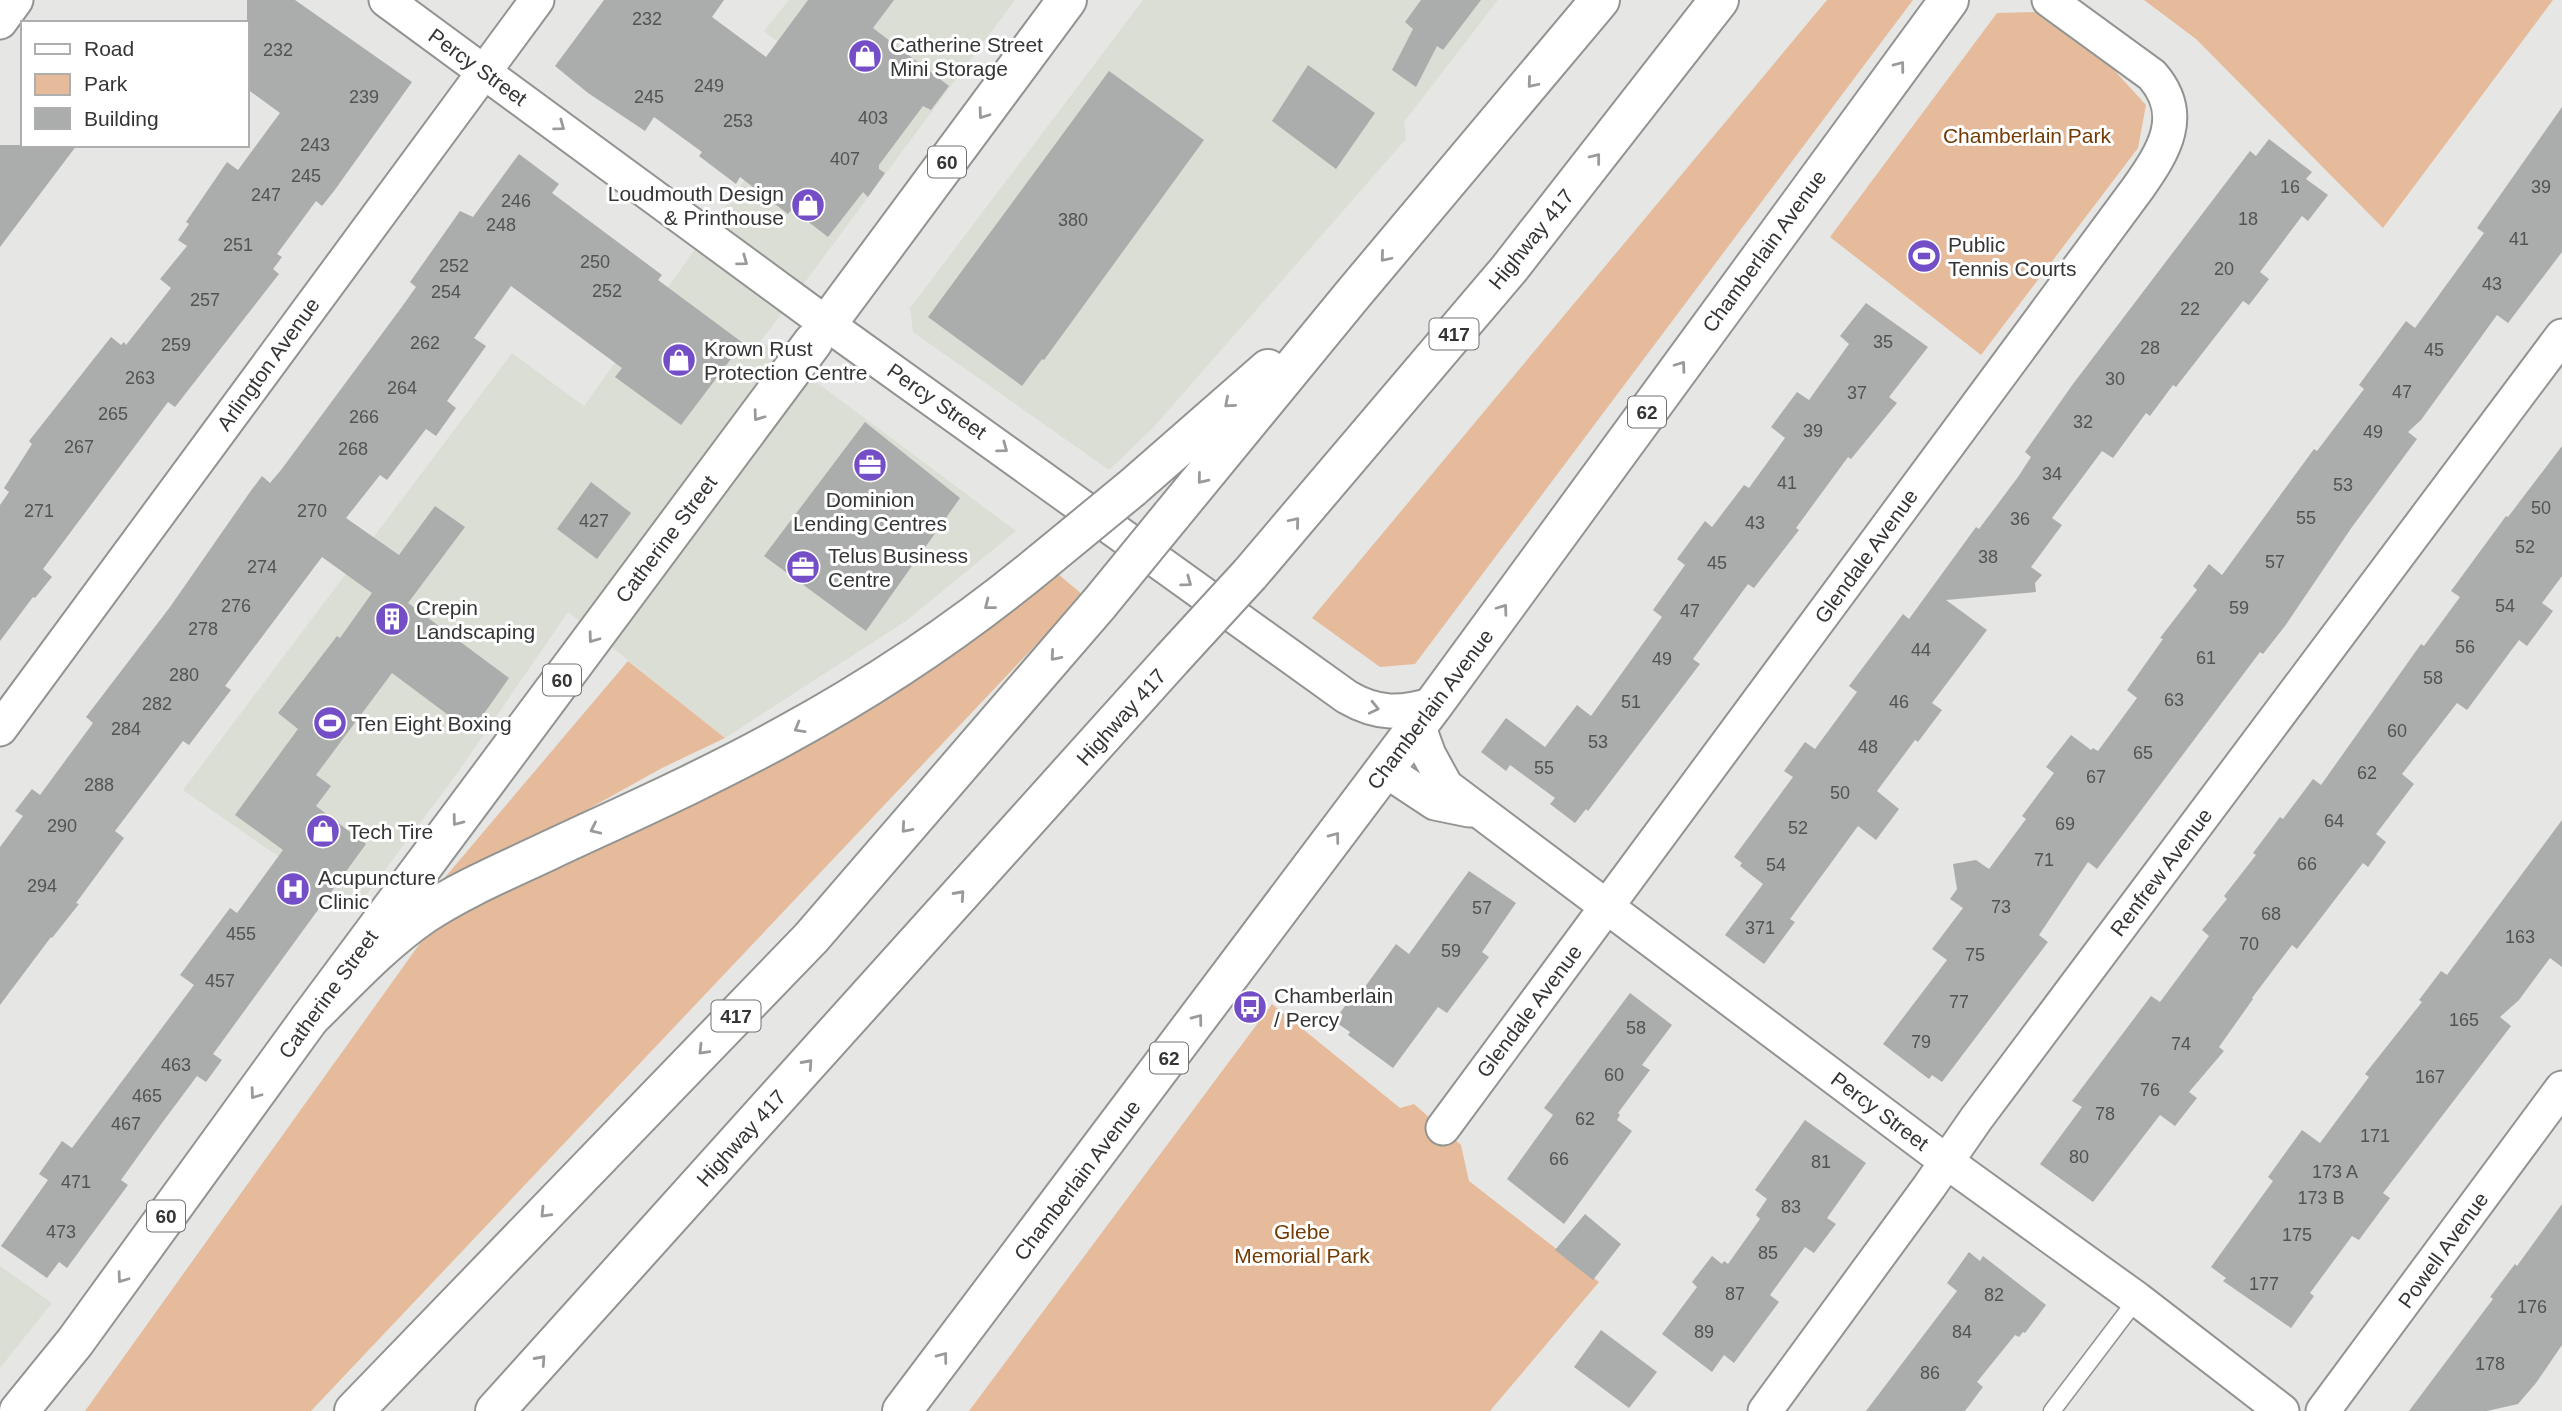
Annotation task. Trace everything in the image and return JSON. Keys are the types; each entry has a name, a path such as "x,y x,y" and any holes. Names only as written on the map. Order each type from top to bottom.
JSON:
{"main road":[{"name":"Catherine Street","path":"19,1411 75,1342 310,1018 1067,0"},
{"name":"417","path":"354,1411 811,938 1099,604 1354,293 1601,0"},
{"name":"Highway 417","path":"495,1411 1250,573 1509,269 1719,0"},
{"path":"1650,88 1745,0"},
{"name":"Chamberlain Avenue","path":"902,1411 1385,770 1949,0"},
{"path":"310,1018 380,949 425,914 484,882 784,736 880,681 942,641 1132,488 1354,293"}],"street":[{"path":"0,22 16,0"},
{"name":"Percy Street","path":"386,0 485,71 820,333 1347,697 1377,711 1413,710 1426,714 1429,755 1446,786 1947,1162 2137,1299 2282,1411"},
{"name":"Arlington Avenue","path":"0,729 537,0"},
{"name":"Glendale Avenue","path":"1443,1128 2158,159 2169,134 2171,117 2160,83 2049,0"},
{"name":"Renfrew Avenue","path":"1765,1411 2562,336"},
{"name":"Percy Street","path":"1385,770 1435,803 1452,809 1478,811"},
{"name":"Powell Avenue","path":"2323,1411 2562,1088"}],"lane":[{"path":"2052,1411 2137,1299"}],"shaded area":[{"path":"789,0 1015,0 761,341 1016,531 906,621 725,738 568,612 456,775 355,910 183,790 512,353 584,406 724,208 821,77 764,31"},
{"path":"1143,0 1498,0 1404,122 1406,139 1152,429 1109,470 913,332 910,308"},
{"path":"0,1266 52,1303 0,1368"}],"green space":[{"path":"1827,0 1913,0 1415,664 1380,667 1312,618"},
{"path":"2144,0 2553,0 2383,228 2196,39"},
{"name":"Chamberlain Park","path":"2034,12 2114,70 2146,105 2138,148 1981,355 1830,237 1997,13"},
{"path":"1052,569 1083,595 311,1411 85,1411 441,914"},
{"path":"628,661 725,738 662,768 443,890 441,882"},
{"name":"Glebe Memorial Park","path":"1272,1004 1400,1108 1414,1104 1461,1145 1469,1181 1599,1282 1490,1411 969,1411"}],"building":[{"path":"247,0 295,0 412,82 334,191 322,206 316,201 277,254 282,257 273,269 279,274 175,407 168,402 43,569 52,577 35,598 33,597 0,641 0,505 9,492 4,488 32,444 29,441 111,337 121,345 124,342 126,345 171,288 160,279 187,246 178,240 189,224 186,222 227,162 238,170 280,113 248,90"},
{"path":"604,0 724,0 712,17 766,57 808,0 894,0 873,28 949,86 931,110 923,106 879,165 879,169 885,173 868,197 863,192 828,237 792,209 788,214 740,177 736,184 699,156 702,152 654,117 645,131 588,93 555,66"},
{"path":"1421,0 1481,0 1443,50 1437,46 1416,87 1392,70 1413,29 1405,22"},
{"path":"1308,65 1375,113 1336,169 1272,121"},
{"path":"1109,71 1204,140 1044,360 1042,359 1022,386 928,317"},
{"path":"2562,107 2562,252 2508,323 2497,315 2421,420 2408,432 2417,439 2352,527 2285,626 2263,654 2260,652 2097,869 2088,862 2039,935 2048,942 1942,1082 1932,1075 1929,1079 1883,1044 1947,960 1932,949 1963,908 1950,899 1957,889 1953,864 1976,860 1989,869 2026,819 2022,816 2054,773 2046,767 2071,735 2091,750 2093,748 2098,751 2137,698 2127,690 2163,639 2160,638 2197,590 2193,586 2209,564 2222,575 2314,449 2317,451 2364,389 2359,385 2406,321 2415,328 2484,233 2477,228"},
{"path":"2269,139 2312,172 2306,179 2328,195 2308,221 2302,216 2260,272 2269,279 2249,305 2243,301 2176,387 2173,385 2150,416 2146,413 2113,458 2102,451 2052,518 2062,525 2031,567 2042,575 2035,583 2036,592 1946,600 1987,630 1932,703 1942,710 1918,742 1915,740 1877,791 1899,809 1876,840 1858,826 1790,919 1795,922 1764,964 1725,935 1763,884 1740,866 1742,863 1734,857 1793,777 1784,771 1805,742 1815,749 1857,692 1849,686 1903,614 1909,619 1976,527 1979,529 2018,477 2031,457 2025,452 2073,384 2250,151 2256,156"},
{"path":"0,145 75,147 0,247"},
{"path":"519,154 559,184 552,193 662,275 658,280 743,343 681,425 615,377 622,368 511,286 474,338 486,346 447,401 456,408 436,436 426,429 387,480 380,475 346,518 399,555 435,506 465,527 408,603 509,678 471,732 392,673 316,775 331,786 316,806 366,844 213,1054 222,1060 206,1082 197,1076 121,1180 128,1185 67,1268 59,1262 47,1278 1,1246 48,1180 39,1174 62,1141 72,1148 194,985 180,975 230,908 237,913 283,850 235,815 298,729 278,713 337,636 340,638 372,593 322,557 225,686 231,690 189,745 183,741 115,831 124,838 76,903 79,904 0,1005 0,847 23,816 15,811 32,789 40,795 93,723 86,717 170,607 250,492 262,476 270,483 281,470 401,308 416,287 410,282 460,211 473,217"},
{"path":"1866,303 1928,347 1889,397 1897,403 1851,459 1848,457 1796,528 1799,530 1754,588 1748,584 1693,659 1700,664 1588,811 1586,809 1575,823 1550,804 1555,798 1510,765 1506,771 1481,752 1506,718 1545,747 1577,705 1591,716 1662,617 1653,610 1685,565 1677,559 1705,521 1712,527 1744,485 1749,488 1785,438 1771,427 1797,392 1809,400 1849,344 1840,336"},
{"path":"865,422 960,498 866,631 764,556"},
{"path":"2562,446 2562,576 2542,603 2553,611 2527,646 2519,640 2467,710 2457,703 2402,774 2414,784 2376,834 2386,842 2368,867 2363,863 2297,949 2292,945 2252,998 2219,1047 2224,1051 2189,1092 2197,1098 2175,1126 2160,1115 2093,1202 2040,1164 2082,1107 2072,1101 2151,996 2160,1002 2209,936 2202,930 2227,899 2224,896 2256,855 2253,853 2313,779 2321,785 2421,644 2424,646 2460,597 2451,591"},
{"path":"591,482 631,513 597,559 557,529"},
{"path":"2562,820 2562,967 2550,958 2519,1000 2500,1017 2511,1026 2383,1193 2390,1198 2359,1240 2352,1236 2310,1293 2314,1296 2291,1328 2223,1281 2226,1278 2211,1267 2273,1181 2268,1177 2302,1130 2320,1143 2369,1077 2365,1074 2422,1002 2419,1000 2441,971 2447,975"},
{"path":"1469,871 1516,903 1482,952 1489,957 1447,1013 1438,1007 1393,1068 1348,1035 1350,1032 1334,1021 1358,988 1362,991 1396,944 1409,954"},
{"path":"1630,993 1672,1025 1642,1065 1650,1070 1618,1113 1620,1115 1617,1120 1632,1131 1564,1224 1507,1179 1553,1115 1544,1108"},
{"path":"1805,1120 1866,1163 1827,1218 1836,1224 1814,1253 1805,1247 1770,1295 1779,1302 1734,1363 1724,1355 1712,1372 1662,1334 1697,1287 1692,1282 1712,1256 1722,1264 1724,1261 1728,1264 1760,1219 1756,1215 1767,1199 1755,1190"},
{"path":"2562,1204 2562,1345 2536,1383 2518,1404 2487,1411 2409,1411 2493,1299 2490,1297 2515,1264 2517,1266"},
{"path":"1585,1214 1621,1244 1593,1280 1555,1250"},
{"path":"1969,1252 1980,1261 1983,1256 2046,1305 2025,1333 2019,1337 2015,1335 1977,1382 1983,1387 1965,1411 1866,1411 1957,1291 1947,1283"},
{"path":"1601,1330 1657,1372 1629,1408 1574,1367"}],"place":[{"name":"Catherine Street Mini Storage","path":"865,56"},
{"name":"Loudmouth Design & Printhouse","path":"808,205"},
{"name":"Public Tennis Courts","path":"1924,256"},
{"name":"Krown Rust Protection Centre","path":"679,360"},
{"name":"Dominion Lending Centres","path":"870,465"},
{"name":"Telus Business Centre","path":"803,567"},
{"name":"Crepin Landscaping","path":"392,619"},
{"name":"Ten Eight Boxing","path":"330,723"},
{"name":"Tech Tire","path":"323,831"},
{"name":"Acupuncture Clinic","path":"293,889"},
{"name":"Chamberlain / Percy","path":"1250,1007"}]}
